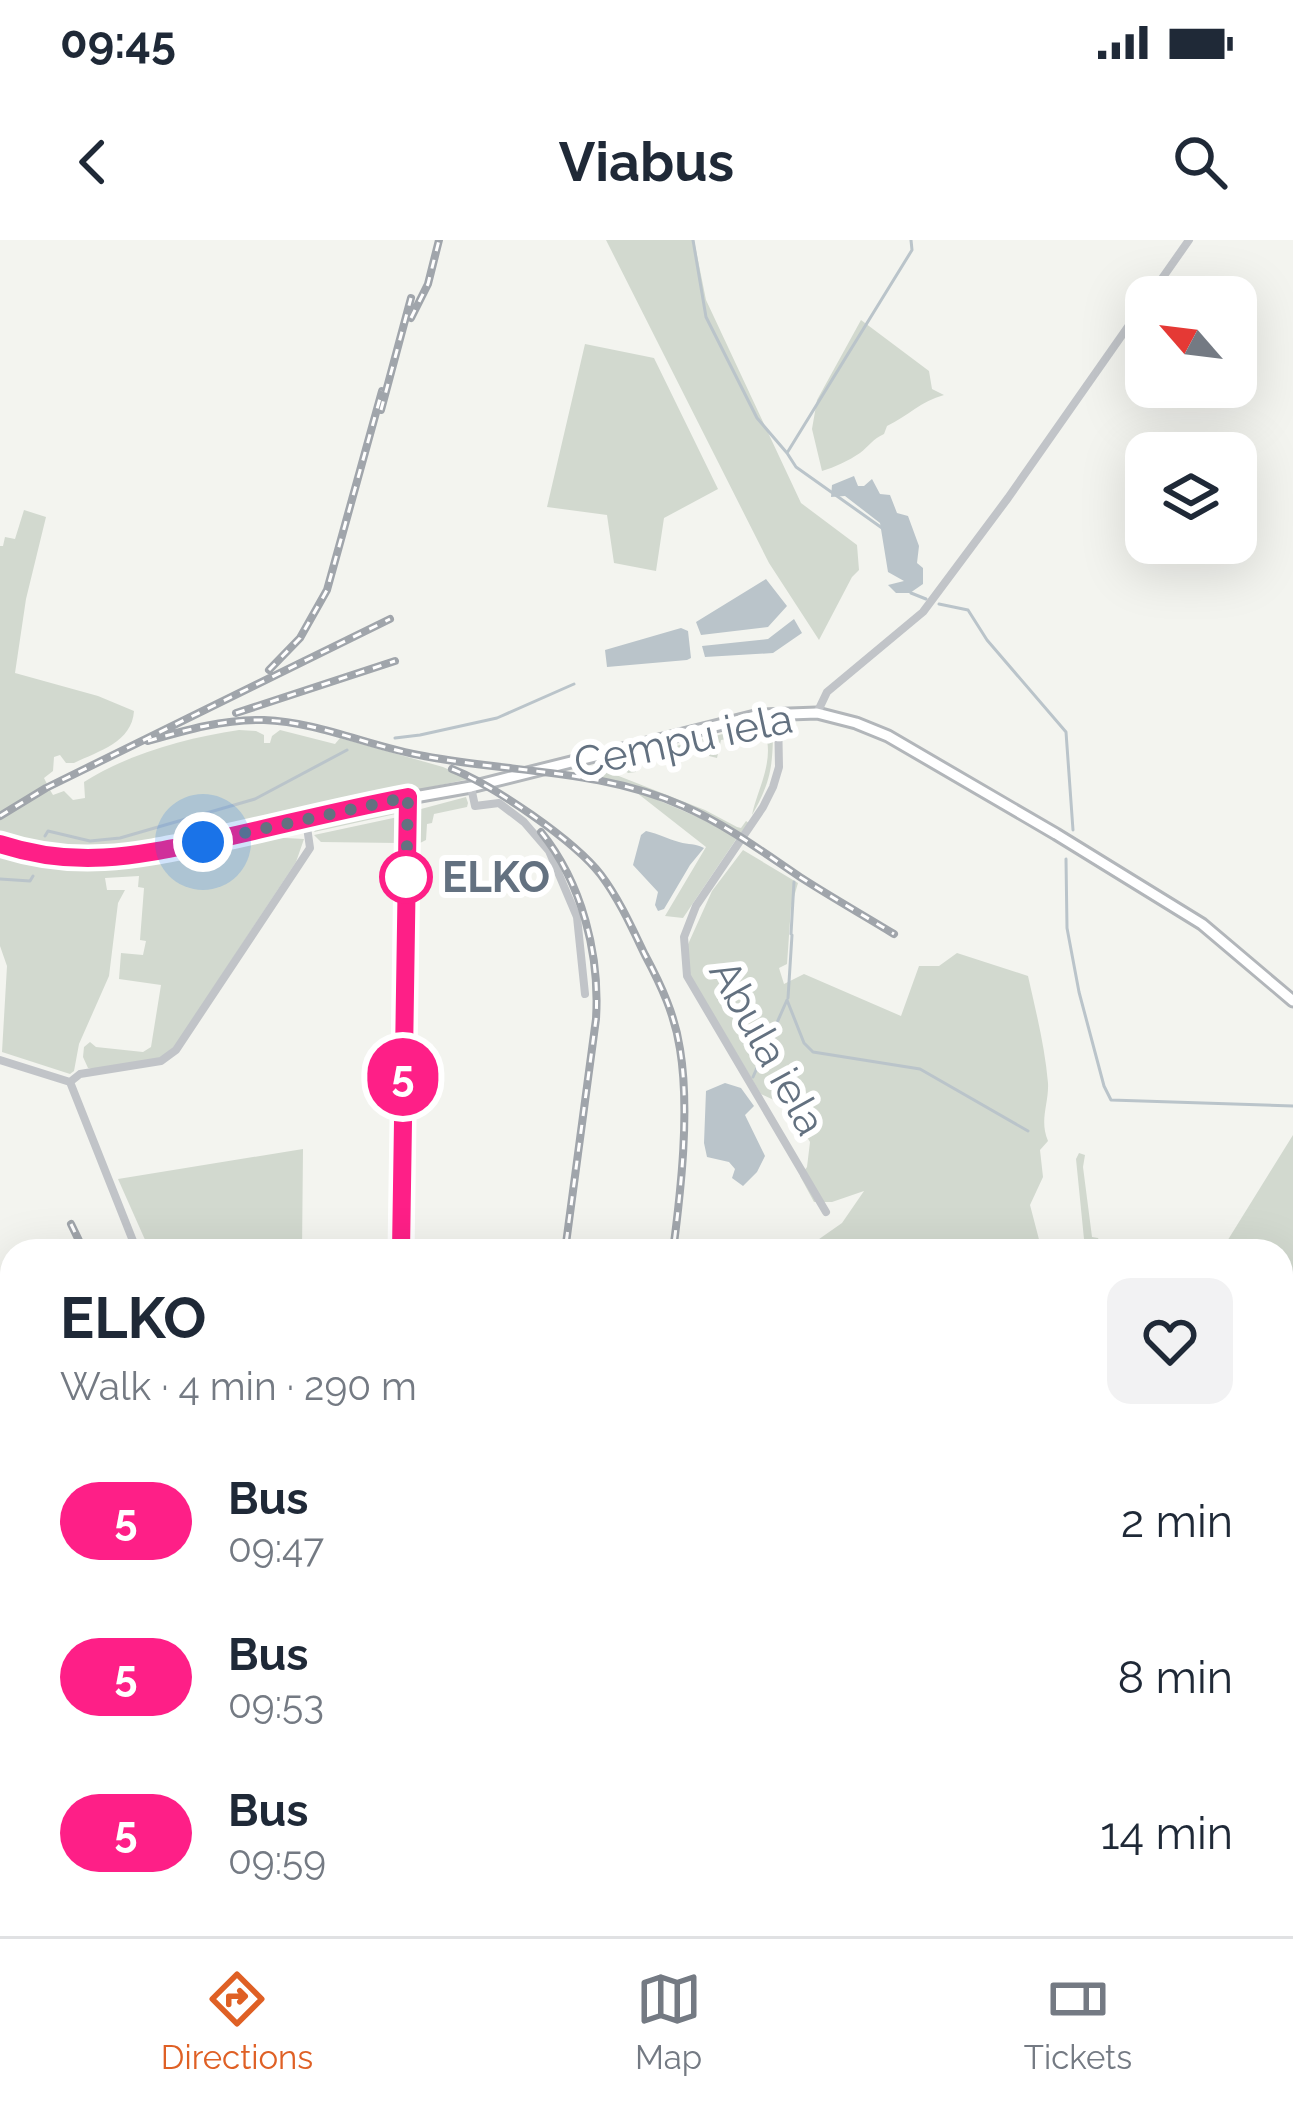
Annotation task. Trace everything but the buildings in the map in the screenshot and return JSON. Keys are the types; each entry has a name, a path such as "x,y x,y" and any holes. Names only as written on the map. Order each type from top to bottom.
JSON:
{"main road":[{"name":"Cempu iela","path":"0,844 79,859 143,856 336,811 471,787 738,720 778,712 817,713 888,736 1056,834 1202,924 1293,1000"}],"street":[{"path":"1164,276 1189,240"},
{"path":"817,713 827,692 923,612 1125,332"},
{"name":"Abula iela","path":"778,712 779,767 773,787 696,906 684,937 687,976 826,1212"},
{"path":"471,787 475,806 499,803 524,822 548,851 577,917 585,994"},
{"path":"400,1239 408,797"},
{"path":"70,1082 80,1074 161,1061 176,1050 310,848 306,820"},
{"path":"0,1060 70,1082"},
{"path":"70,1082 132,1239"}],"shaded area":[{"path":"606,240 694,240 706,300 801,503 857,545 859,570 819,640 769,563"},
{"path":"861,320 929,371 932,389 944,395 887,426 884,434 855,456 822,471 812,429 817,400"},
{"path":"585,344 654,358 718,489 664,518 656,571 614,563 607,515 547,507"},
{"path":"854,476 858,486 872,479 880,494 890,495 897,513 908,516 919,546 917,563 923,568 923,584 910,593 896,593 888,585 904,581 888,572 880,523 845,496 831,497 832,485"},
{"path":"24,510 46,517 26,599 15,673 134,711 121,738 74,763 66,763 60,755 54,757 53,771 44,778 47,784 0,813 0,546 5,537 15,539"},
{"path":"766,579 787,606 768,627 701,635 696,622"},
{"path":"794,619 802,633 773,653 705,657 702,646 768,639"},
{"path":"681,628 688,631 691,658 607,667 605,650"},
{"path":"773,728 770,773 752,815 767,765 765,733 721,740 717,758 709,756 706,745 634,761 636,772 628,773 618,761 742,729"},
{"path":"239,730 264,735 264,743 270,743 280,730 335,744 340,738 469,779 119,853 59,849 0,836 0,820 50,790 53,795 64,791 73,800 85,798 84,782 120,763 179,742"},
{"path":"600,766 737,827 749,823 739,835 658,796 571,773"},
{"path":"632,789 737,838 683,918 665,916 706,847"},
{"path":"466,797 467,807 434,814 427,824 426,840 418,844 421,809"},
{"path":"391,809 400,813 314,832 322,821"},
{"path":"398,817 398,843 321,842 314,835"},
{"path":"646,831 704,848 664,909 658,911 658,892 633,865"},
{"path":"267,837 304,839 296,862 175,1046 160,1058 93,1069 83,1057 90,1042 96,1047 143,1052 151,1047 161,985 119,979 121,953 143,955 146,941 140,940 144,888 138,887 139,876 105,878 107,890 125,890 118,903 109,976 79,1044 74,1071 70,1074 2,1052 7,966 0,946 0,853 36,864 94,870 152,864"},
{"path":"743,850 798,883 791,907 787,964 779,968 784,984 804,974 901,1016 919,966 939,966 957,953 1028,976 1048,1083 1044,1119 1048,1141 1040,1150 1043,1177 1030,1205 1039,1239 819,1239 842,1223 864,1191 832,1202 814,1202 800,1176 807,1167 810,1142 789,1107 761,1094 690,976 685,951 712,891"},
{"path":"725,1083 741,1088 754,1106 745,1115 765,1156 743,1186 732,1178 735,1169 729,1162 707,1157 704,1143 706,1091"},
{"path":"1293,1135 1293,1239 1228,1239"},
{"path":"303,1149 302,1239 145,1239 118,1179"},
{"path":"1079,1153 1085,1155 1092,1237 1098,1239 1084,1239"}],"waterway":[{"path":"693,240 706,317 757,418 787,453"},
{"path":"882,528 796,467 787,453 912,250 911,240"},
{"path":"911,593 926,599"},
{"path":"939,604 968,610 987,640 1066,732 1073,830"},
{"path":"395,738 497,718 574,684"},
{"path":"45,836 48,831 90,841 120,838 255,799 347,750"},
{"path":"1066,859 1067,928 1079,992 1111,1100 1293,1106"},
{"path":"0,879 30,881 33,876"},
{"path":"791,934 794,882"},
{"path":"788,998 792,935"},
{"path":"753,1077 787,1000 804,1043 813,1052 920,1069 1028,1131"}],"railway":[{"path":"411,318 428,284 439,240"},
{"path":"381,410 411,298"},
{"path":"269,670 300,638 327,590 382,391"},
{"path":"0,816 46,788 390,619"},
{"path":"236,713 395,661"},
{"path":"148,741 220,723 284,722 424,756 620,785 714,821 894,934"},
{"path":"452,769 532,815 589,861 619,904 662,989 678,1036 683,1073 684,1124 674,1239"},
{"path":"541,832 577,896 595,970 596,1019 567,1239"},
{"path":"71,1224 78,1239"}],"bus line":[{"name":"5","path":"0,844 79,859 143,856 408,797 401,1239"}],"place":[{"name":"ELKO","path":"406,877"}],"route":[{"path":"203,842 408,797 406,890 406,877"}]}
